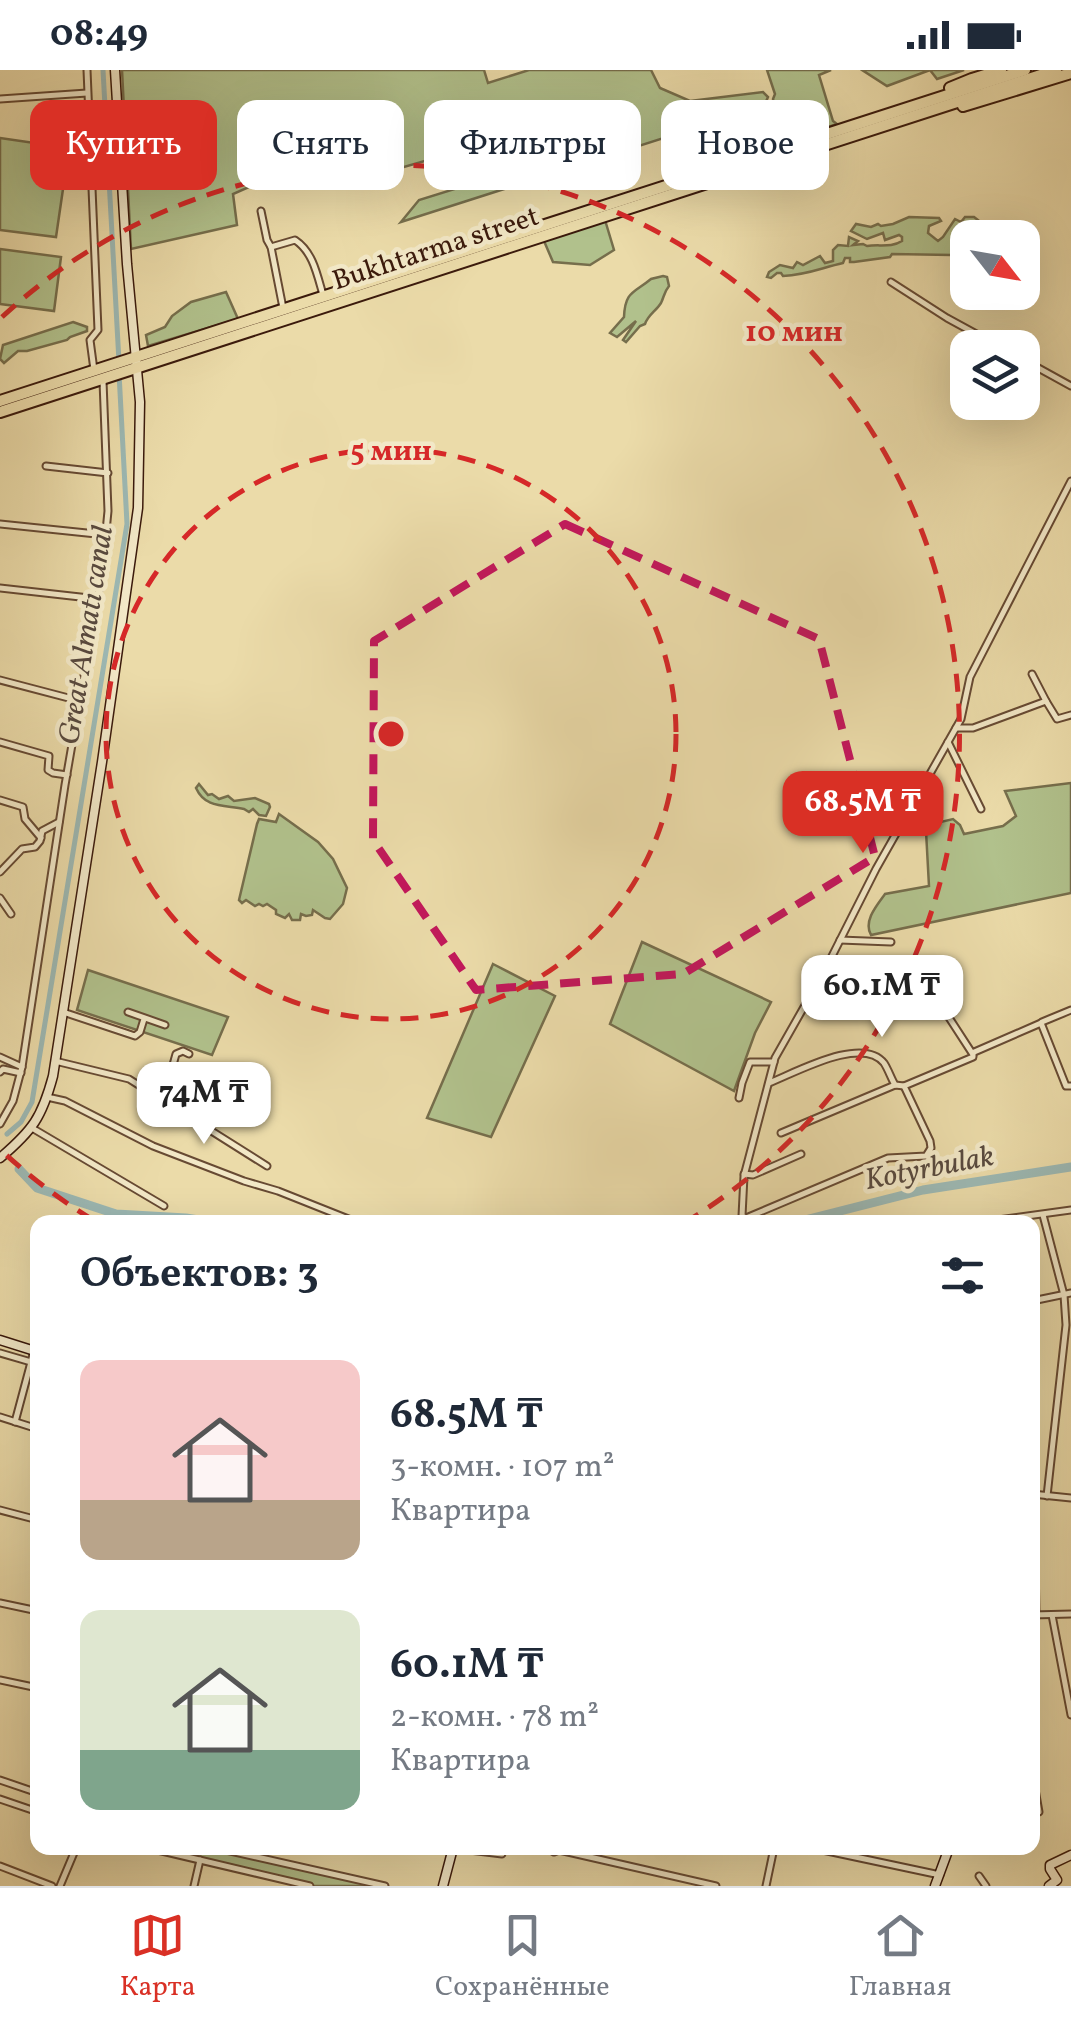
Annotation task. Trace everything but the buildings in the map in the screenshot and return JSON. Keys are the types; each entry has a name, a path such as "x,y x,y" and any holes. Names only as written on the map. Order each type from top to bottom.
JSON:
{"main road":[{"path":"0,1158 32,1128 46,1101 55,1062 138,511 140,402 126,264 116,70"},
{"path":"914,111 972,79 1001,70"},
{"name":"Bukhtarma street","path":"914,111 1026,70"},
{"name":"Bukhtarma street","path":"0,412 135,362 914,111 1056,70"},
{"path":"914,111 973,104 1071,73"},
{"name":"Bukhtarma street","path":"246,328 284,311 368,288"},
{"name":"Bukhtarma street","path":"0,401 125,372 135,362"},
{"path":"0,1340 30,1350"},
{"path":"446,1885 452,1855"},
{"path":"936,1886 947,1855"},
{"path":"1056,1884 1050,1865 1071,1855"}],"street":[{"path":"0,1124 13,1101 22,1070 106,534 108,473 102,375 90,340 98,330 98,292 87,70"},
{"path":"0,99 88,93"},
{"path":"261,211 284,311"},
{"path":"272,247 295,240 301,243 315,266 324,298"},
{"path":"891,282 970,330"},
{"path":"1040,369 1071,386"},
{"path":"46,466 108,473"},
{"path":"742,1215 744,1174 774,1062 876,868 961,719 970,677 1071,481"},
{"path":"0,524 106,534"},
{"path":"0,588 98,599"},
{"path":"1032,674 1057,719 1071,715"},
{"path":"0,680 80,701"},
{"path":"956,728 972,728 1046,701"},
{"path":"0,742 50,756 48,770 67,775"},
{"path":"948,742 981,808"},
{"path":"0,800 23,807 26,819 41,838"},
{"path":"0,872 22,849 35,847 42,831 60,822"},
{"path":"0,898 11,914"},
{"path":"840,940 890,942"},
{"path":"935,996 973,1053"},
{"path":"781,1133 973,1057 973,1053 1071,1010"},
{"path":"62,1012 135,1036 144,1019"},
{"path":"128,1012 165,1025"},
{"path":"1040,1023 1066,1086 1071,1086"},
{"path":"769,1083 850,1052 875,1056 883,1062 895,1085"},
{"path":"147,1090 158,1074 170,1072 176,1054 189,1054"},
{"path":"0,1056 22,1070"},
{"path":"55,1062 129,1079 266,1166"},
{"path":"739,1098 750,1062 774,1062"},
{"path":"0,1072 22,1070"},
{"path":"170,1104 183,1085 194,1090 200,1087"},
{"path":"753,1215 888,1158 926,1156 930,1141 904,1086"},
{"path":"46,1101 65,1101 153,1146 338,1215"},
{"path":"32,1128 164,1206"},
{"path":"0,1142 9,1150"},
{"path":"744,1174 753,1175 801,1154"},
{"path":"1036,1215 1071,1210"},
{"path":"1043,1214 1067,1294 1047,1496"},
{"path":"1040,1299 1067,1294"},
{"path":"0,1354 30,1362"},
{"path":"14,1422 30,1366"},
{"path":"0,1417 30,1427"},
{"path":"1040,1495 1071,1498"},
{"path":"0,1510 30,1518"},
{"path":"0,1604 30,1610"},
{"path":"1052,1614 1071,1715"},
{"path":"1040,1615 1071,1614"},
{"path":"0,1680 30,1686"},
{"path":"0,1780 30,1790"},
{"path":"0,1799 30,1809"},
{"path":"60,1886 73,1855"},
{"path":"179,1855 310,1886"},
{"path":"248,1855 385,1886"},
{"path":"581,1855 716,1886"},
{"path":"766,1886 773,1855"},
{"path":"845,1855 940,1875"},
{"path":"194,1886 200,1860"},
{"path":"0,1866 52,1886"},
{"path":"979,1876 986,1886"}],"highlighted area":[{"path":"565,524 819,639 875,857 683,974 476,990 373,840 374,641"}],"green space":[{"path":"122,70 484,70 488,83 529,70 651,70 660,88 688,100 661,100 661,139 641,145 641,100 424,100 424,161 404,167 404,100 237,100 237,190 242,190 233,194 237,225 131,249 128,190 217,190 217,100 124,100"},
{"path":"767,70 831,70 819,75 827,100 773,100"},
{"path":"862,70 930,70 887,86"},
{"path":"930,70 964,70 937,79"},
{"path":"763,92 767,100 698,100"},
{"path":"0,138 30,142 30,190 63,190 56,237 0,230"},
{"path":"451,190 501,190 401,222 419,200"},
{"path":"909,217 939,218 941,221 929,226 928,233 938,241 950,226 950,255 892,254 854,262 845,258 843,263 807,273 767,277 780,265 793,268 797,262 803,265 820,256 825,263 833,261 833,250 838,245 848,246 849,237 858,241 853,245 898,243 902,241 899,235 885,240 883,233 867,239 851,231 856,224 893,224"},
{"path":"605,220 614,250 590,265 553,262 544,241"},
{"path":"0,249 61,257 54,311 0,304"},
{"path":"663,276 669,286 645,324 626,342 623,340 636,321 617,337 610,333 624,317 626,302 632,294 651,279"},
{"path":"226,292 238,319 148,346 146,335 165,327 172,316 191,302"},
{"path":"73,322 87,327 87,331 67,340 18,351 4,363 0,359 3,345"},
{"path":"1071,783 1071,893 871,935 870,919 885,894 929,886 926,831 932,824 953,819 964,834 1003,826 1016,816 1005,791"},
{"path":"199,784 208,795 219,799 255,798 270,807 266,816 253,809 249,812 216,804 204,799 196,788"},
{"path":"279,814 318,842 333,859 347,888 343,904 330,919 313,910 312,915 301,914 300,920 292,920 289,914 285,918 276,914 267,904 255,906 239,900 259,819 276,822"},
{"path":"642,942 771,1002 734,1091 610,1024"},
{"path":"493,964 555,996 491,1137 427,1118"},
{"path":"88,970 228,1017 212,1055 77,1010"},
{"path":"179,1855 250,1855 385,1886 305,1886"}],"waterway":[{"name":"Great Almatı canal","path":"103,70 119,362"},
{"name":"Great Almatı canal","path":"7,1134 21,1122 32,1102 127,524 119,373"},
{"name":"Kotyrbulak","path":"825,1215 923,1190 1071,1167"},
{"name":"Kotyrbulak","path":"19,1169 37,1188 116,1214 134,1215"}]}
